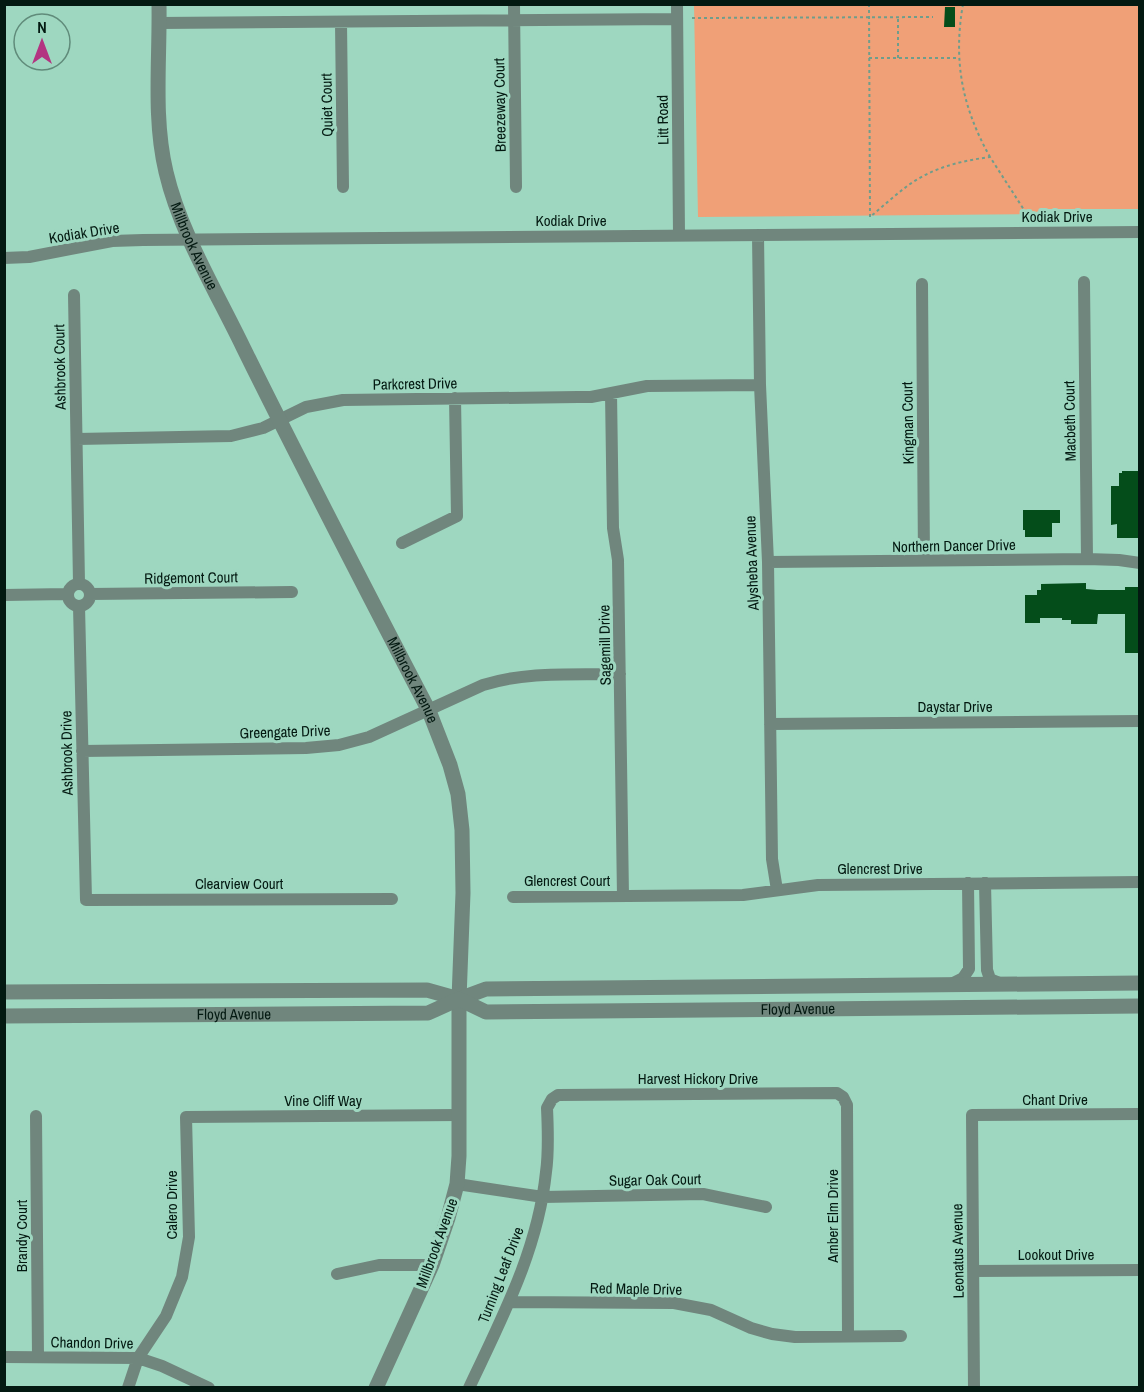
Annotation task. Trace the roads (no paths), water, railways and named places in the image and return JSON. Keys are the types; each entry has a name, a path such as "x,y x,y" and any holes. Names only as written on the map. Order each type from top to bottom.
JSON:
{"street":[{"name":"Millbrook Avenue","path":"159,4 159,109 163,153 172,196 182,222 279,420 429,711 442,740 458,794 462,830 463,893 459,999 460,1115 457,1184 432,1265 376,1388"},
{"name":"Breezeway Court","path":"514,4 516,187"},
{"name":"Litt Road","path":"677,4 679,235"},
{"path":"159,23 677,19"},
{"name":"Quiet Court","path":"341,23 343,187"},
{"name":"Kodiak Drive","path":"4,258 29,257 112,241 216,238 1140,232"},
{"name":"Alysheba Avenue","path":"758,235 760,385 768,562 772,859 777,890"},
{"name":"Macbeth Court","path":"1084,282 1087,559"},
{"name":"Kingman Court","path":"922,284 924,561"},
{"name":"Ashbrook Court","path":"74,295 77,439"},
{"name":"Parkcrest Drive","path":"77,439 231,436 263,428 306,407 330,401 578,397 647,386 760,385"},
{"name":"Sagemill Drive","path":"611,393 613,528 618,560 622,896"},
{"path":"402,543 457,516 455,398"},
{"path":"77,439 79,583"},
{"name":"Northern Dancer Drive","path":"768,562 1087,559 1140,563"},
{"path":"79,583 86,586 90,594 87,602 79,606 70,603 67,594 72,585 79,583"},
{"name":"Ridgemont Court","path":"90,594 292,592"},
{"path":"4,595 67,594"},
{"name":"Ashbrook Drive","path":"79,606 86,900"},
{"name":"Greengate Drive","path":"82,751 323,748 369,737 483,685 502,679 525,675 620,674"},
{"name":"Daystar Drive","path":"770,724 1140,721"},
{"name":"Glencrest Drive","path":"622,896 743,895 818,885 1140,882"},
{"path":"949,985 963,978 969,969 968,883"},
{"path":"985,883 987,970 990,979 1003,985"},
{"name":"Glencrest Court","path":"513,897 622,896"},
{"name":"Clearview Court","path":"86,900 392,899"},
{"name":"Floyd Avenue","path":"4,1016 428,1013 486,989 1140,983"},
{"name":"Floyd Avenue","path":"4,992 426,990 459,999 486,1012 1140,1006"},
{"name":"Harvest Hickory Drive","path":"552,1098 558,1095 837,1093 843,1097"},
{"name":"Amber Elm Drive","path":"843,1097 847,1105 848,1336"},
{"name":"Turning Leaf Drive","path":"469,1388 527,1259 543,1197 548,1140 547,1108 552,1098"},
{"name":"Chant Drive","path":"972,1115 1140,1114"},
{"name":"Vine Cliff Way","path":"186,1117 460,1115"},
{"name":"Leonatus Avenue","path":"972,1115 974,1388"},
{"name":"Brandy Court","path":"36,1116 38,1357"},
{"name":"Calero Drive","path":"128,1388 138,1358 166,1316 182,1277 189,1237 186,1117"},
{"name":"Sugar Oak Court","path":"457,1184 543,1197 703,1194 766,1207"},
{"path":"337,1274 379,1265 432,1265"},
{"name":"Lookout Drive","path":"973,1271 1140,1270"},
{"name":"Red Maple Drive","path":"509,1302 674,1303 711,1310 751,1328 772,1334 795,1337 901,1336"},
{"name":"Chandon Drive","path":"4,1357 138,1358 162,1366 209,1388"}]}
